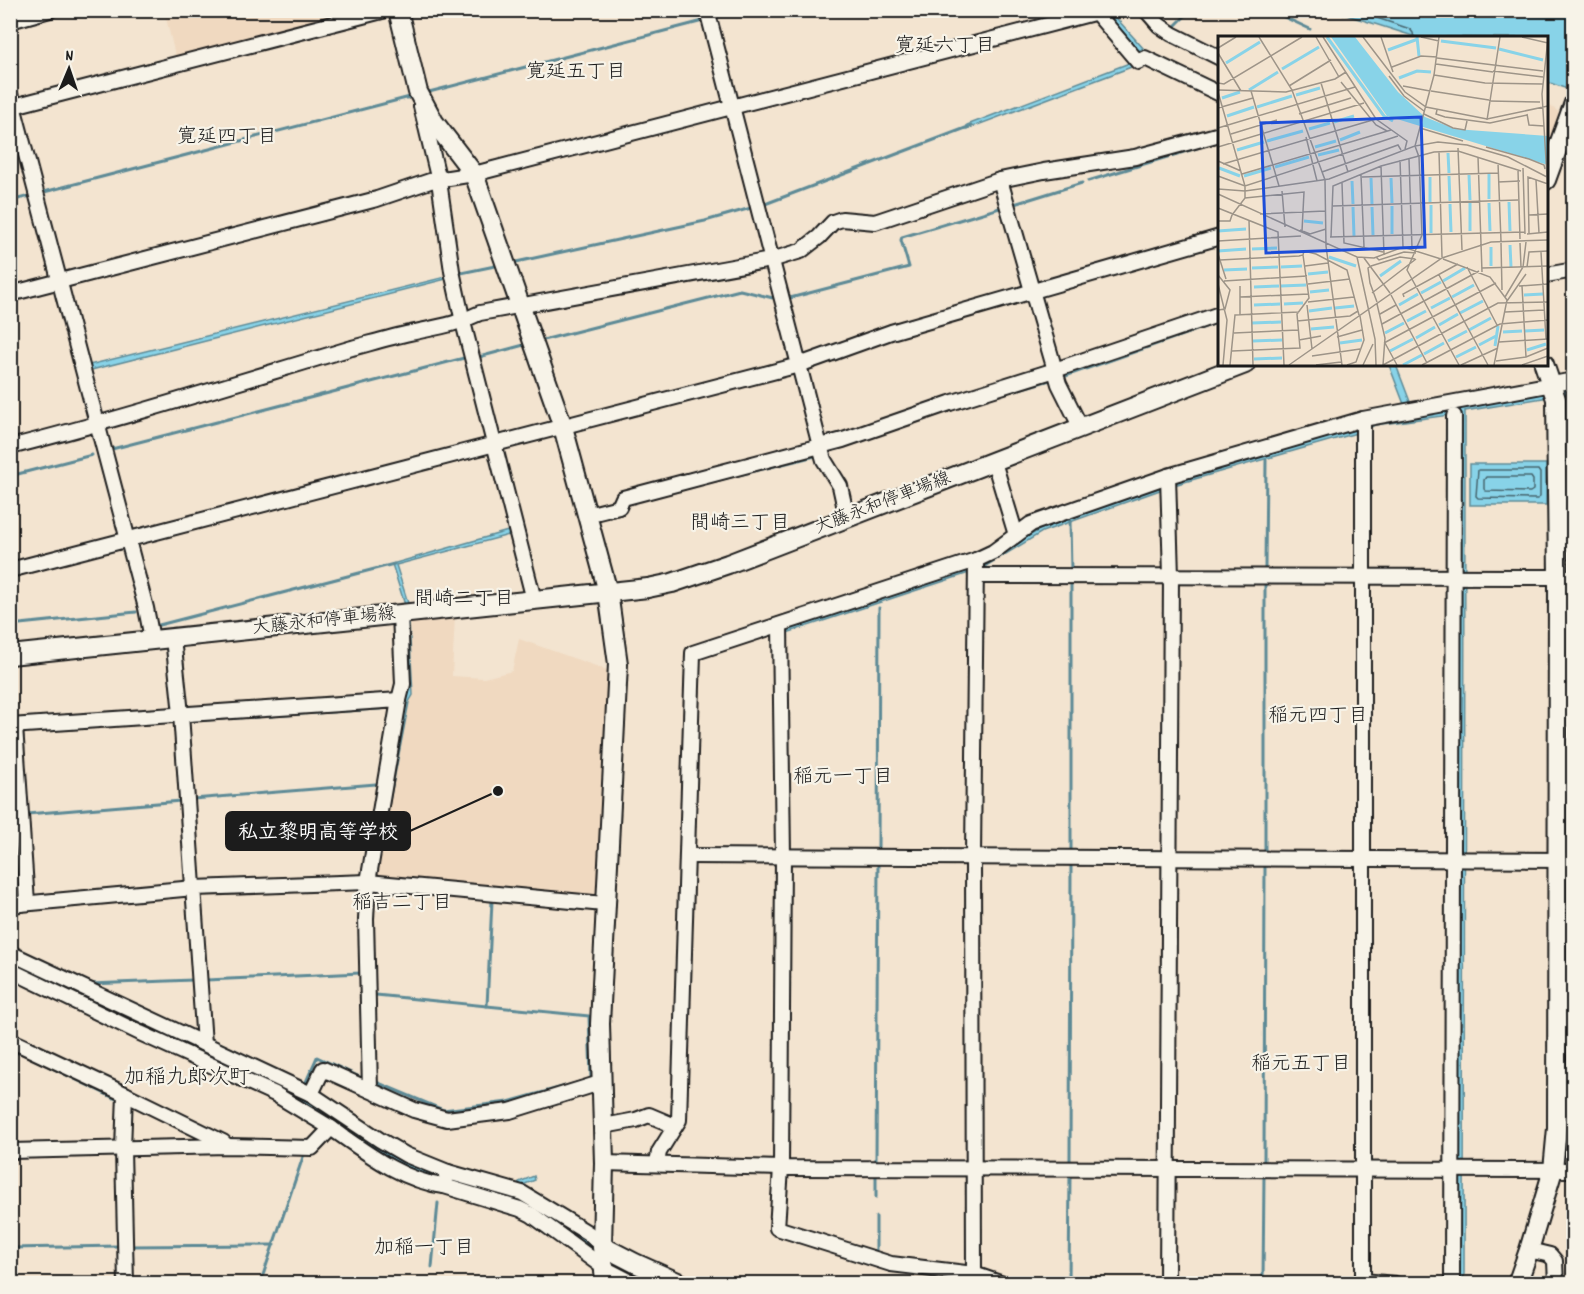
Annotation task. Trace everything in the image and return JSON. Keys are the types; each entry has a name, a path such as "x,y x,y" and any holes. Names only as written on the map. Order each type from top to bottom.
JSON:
{"street":[{"path":"10,21 50,10"},
{"path":"152,639 146,608 126,540 12,102 386,10"},
{"path":"398,10 439,181 452,271 463,322 534,600"},
{"path":"707,10 821,450 840,486 847,518"},
{"path":"1146,10 1159,26 1218,57"},
{"path":"10,294 377,199 430,181 474,174 1098,12 1138,62 1145,58 1218,93"},
{"path":"418,92 434,122 474,174 562,427 608,592 618,664 604,904 600,1024 604,1126 603,1263"},
{"path":"1548,175 1572,110"},
{"path":"10,447 97,425 355,347 463,322 480,313 771,260 801,250 819,237 833,222 842,219 875,222 1000,180 1135,157 1218,135"},
{"path":"1000,180 1059,384 1081,428"},
{"path":"10,570 799,365 836,354 891,332 1218,238"},
{"path":"1548,275 1574,270"},
{"path":"586,515 618,507 623,498 821,450 950,403 1218,315"},
{"name":"大藤永和停車場線","path":"10,655 608,592 672,583 728,564 1240,366"},
{"path":"1516,1284 1529,1250 1553,1170 1557,1128 1566,860 1566,577 1553,390 1545,366"},
{"path":"974,1274 976,568 993,552 1031,524 1363,425 1401,411 1553,390 1574,380"},
{"path":"1452,1284 1458,1170 1458,577 1454,416"},
{"path":"1363,425 1362,1169 1358,1282 1395,1284"},
{"path":"994,462 1016,535"},
{"path":"1167,1284 1171,576 1169,482"},
{"path":"657,1163 659,1152 679,1120 693,652 976,568 1171,576 1566,577"},
{"path":"370,1090 366,919 368,882 403,684 400,614"},
{"path":"780,625 783,856 782,1168 777,1228 891,1264 974,1274 1003,1284"},
{"path":"173,638 181,714 204,1044"},
{"path":"27,903 13,726 181,714 399,705"},
{"path":"687,856 1362,857 1566,860"},
{"path":"10,905 194,888 368,882 604,904"},
{"path":"10,952 310,1094 380,1140 446,1179 526,1212 635,1284"},
{"path":"10,970 140,1033 275,1094 331,1128 369,1155 408,1176 446,1179 518,1191 588,1233 603,1263"},
{"path":"10,1040 125,1094 227,1146"},
{"path":"310,1094 323,1069 414,1110 447,1119 510,1111 603,1082"},
{"path":"125,1094 123,1149 126,1284"},
{"path":"604,1126 649,1115 675,1126"},
{"path":"10,1151 227,1146 312,1148 331,1128"},
{"path":"604,1163 782,1168 1574,1170"},
{"path":"1529,1250 1550,1255 1556,1261 1556,1284"},
{"path":"603,1263 635,1263 682,1284"}],"shaded area":[{"path":"164,10 365,11 176,59"},
{"path":"1548,105 1562,114 1548,156"},
{"path":"455,615 452,676 484,678 512,671 519,639 610,671 599,897 377,879 375,876 409,702 413,695 409,619"}],"water":[{"path":"1100,11 1110,11 1143,48 1136,53"},
{"path":"1334,11 1573,11 1573,91 1548,82 1548,36 1413,36"},
{"path":"1132,62 1134,66 967,129 967,125"},
{"path":"445,277 446,279 395,293 87,371 85,366"},
{"path":"1218,318 1218,323 1062,378 1060,374"},
{"path":"1389,366 1396,366 1414,412 1458,408 1543,393 1547,389 1573,388 1573,393 1465,411 1464,1283 1457,1283 1449,415 1375,425 1360,432 1174,485 1042,532 981,569 787,633 788,628 1011,546 1041,529 1177,480 1407,412"},
{"path":"1051,376 1053,380 966,405 818,456 630,503 628,499"},
{"path":"1573,399 1573,541 1565,541 1565,406 1567,406 1567,400"},
{"path":"1470,464 1546,464 1546,505 1470,505"},
{"path":"508,531 509,535 396,565 408,603 405,605 392,564"},
{"path":"404,622 409,622 413,695 409,702 376,873 374,872 405,709"},
{"path":"10,958 293,1091 416,1166 442,1177 513,1196 519,1182 534,1176 535,1180 520,1186 540,1209 586,1241 595,1251 662,1283 647,1283 622,1273 532,1211 409,1171 366,1146 11,966"}],"waterway":[{"path":"716,17 742,10"},
{"path":"1173,28 1191,10"},
{"path":"1269,10 1310,29"},
{"path":"429,92 703,21"},
{"path":"44,192 410,97"},
{"path":"765,204 971,126"},
{"path":"1088,181 1218,142"},
{"path":"1011,205 1082,183"},
{"path":"10,201 30,196"},
{"path":"790,298 909,267 902,237 1003,207"},
{"path":"516,262 705,221 751,208"},
{"path":"461,273 495,266"},
{"path":"543,340 740,290 773,298"},
{"path":"479,357 524,345"},
{"path":"108,450 464,358"},
{"path":"10,476 92,455"},
{"path":"1265,568 1266,460"},
{"path":"1070,520 1071,571"},
{"path":"159,625 394,564"},
{"path":"1071,581 1071,851"},
{"path":"1265,584 1265,851"},
{"path":"878,849 879,608"},
{"path":"10,625 136,612"},
{"path":"191,721 393,708"},
{"path":"193,799 376,784"},
{"path":"27,814 181,801"},
{"path":"1070,1162 1071,863"},
{"path":"876,1160 878,864"},
{"path":"1264,1161 1265,864"},
{"path":"487,1006 492,901"},
{"path":"206,980 361,973"},
{"path":"90,984 193,980"},
{"path":"376,995 589,1016 591,1079 508,1102 443,1110 376,1082"},
{"path":"209,1038 305,1084 317,1057 362,1078"},
{"path":"10,1053 21,1053 118,1100 118,1103"},
{"path":"260,1284 304,1154"},
{"path":"876,1174 876,1197"},
{"path":"1069,1284 1070,1174"},
{"path":"1263,1284 1264,1174"},
{"path":"432,1267 438,1203"},
{"path":"876,1217 876,1252"},
{"path":"129,1246 274,1245"},
{"path":"10,1248 119,1246"}],"place":[{"name":"私立黎明高等学校","path":"498,791"}],"district":[{"name":"寛延六丁目","path":"945,47"},
{"name":"寛延五丁目","path":"576,73"},
{"name":"寛延四丁目","path":"227,138"},
{"name":"間崎三丁目","path":"740,524"},
{"name":"間崎二丁目","path":"464,600"},
{"name":"稲元四丁目","path":"1318,717"},
{"name":"稲元一丁目","path":"843,778"},
{"name":"稲吉二丁目","path":"402,904"},
{"name":"稲元五丁目","path":"1301,1065"},
{"name":"加稲九郎次町","path":"187,1079"},
{"name":"加稲一丁目","path":"424,1249"}]}
